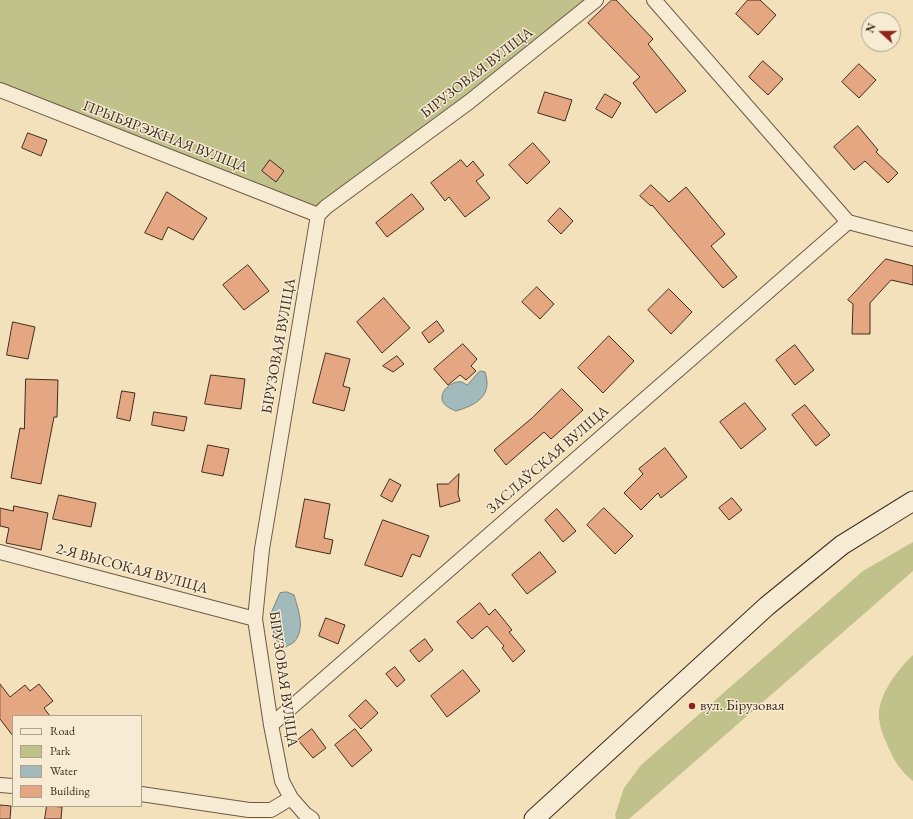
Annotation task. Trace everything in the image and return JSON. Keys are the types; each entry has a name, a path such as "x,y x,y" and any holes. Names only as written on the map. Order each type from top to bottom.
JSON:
{"main road":[{"path":"534,819 767,606 842,545 913,501"}],"street":[{"name":"БІРУЗОВАЯ ВУЛІЦА","path":"312,819 305,814 290,798 282,781 271,725 255,619 262,549 318,215 326,207 469,102 596,0"},
{"path":"654,0 848,222 913,239"},
{"name":"ПРЫБЯРЭЖНАЯ ВУЛІЦА","path":"0,90 318,215"},
{"name":"ЗАСЛАЎСКАЯ ВУЛІЦА","path":"271,725 848,222"},
{"name":"2-Я ВЫСОКАЯ ВУЛІЦА","path":"0,552 255,619"},
{"path":"0,785 12,786"},
{"path":"142,794 249,810 271,810 290,798"}],"green space":[{"path":"0,0 594,0 318,215 0,90"},
{"path":"913,542 913,571 629,819 616,819 615,815 624,788 641,765 863,571"},
{"path":"913,655 913,781 904,773 894,760 880,725 879,710 885,692 895,675"}],"water":[{"path":"480,371 485,372 487,380 485,393 470,406 456,411 450,409 443,402 442,394 444,391 454,383 462,382 467,385"},
{"path":"287,592 294,595 300,619 300,631 294,642 286,647 279,644 274,636 271,613 280,593"}],"building":[{"path":"612,0 616,0 653,39 648,44 686,91 656,113 633,83 640,77 588,23"},
{"path":"748,0 760,0 776,15 758,35 736,14"},
{"path":"763,61 783,79 768,95 749,77"},
{"path":"859,64 876,80 859,98 842,82"},
{"path":"545,92 572,100 565,121 538,113"},
{"path":"605,94 621,103 612,118 596,109"},
{"path":"858,126 878,150 876,152 898,173 888,183 865,161 854,170 834,147"},
{"path":"28,133 47,140 41,156 22,148"},
{"path":"533,143 550,162 527,184 509,165"},
{"path":"270,160 284,171 276,182 262,171"},
{"path":"461,160 467,167 473,161 484,175 476,181 490,198 465,217 449,197 445,201 431,183"},
{"path":"651,185 669,202 686,187 725,234 711,246 737,277 723,288 652,205 651,206 640,196"},
{"path":"167,192 207,218 193,240 168,227 162,240 145,233"},
{"path":"412,194 424,209 387,237 376,223"},
{"path":"560,208 573,221 561,234 548,221"},
{"path":"886,259 913,266 913,285 891,280 870,303 870,334 852,334 853,304 848,300"},
{"path":"248,265 269,291 244,310 223,285"},
{"path":"537,287 554,304 540,319 522,302"},
{"path":"669,289 692,312 671,334 648,310"},
{"path":"384,298 410,328 382,353 357,322"},
{"path":"437,321 444,331 429,343 422,333"},
{"path":"13,322 35,327 28,359 7,355"},
{"path":"609,336 634,361 603,393 578,368"},
{"path":"463,344 477,359 471,366 476,371 466,380 460,375 448,385 434,369"},
{"path":"795,345 814,370 795,385 776,360"},
{"path":"326,353 350,359 343,386 350,388 344,411 313,403"},
{"path":"397,356 404,364 393,372 383,366"},
{"path":"211,375 245,379 241,409 205,404"},
{"path":"26,379 58,380 57,417 54,417 41,484 11,478 20,428 24,429"},
{"path":"562,389 583,410 551,439 544,432 506,465 494,450 532,418"},
{"path":"122,391 135,393 130,421 117,418"},
{"path":"745,403 766,429 741,449 720,422"},
{"path":"805,405 830,435 816,446 792,415"},
{"path":"154,412 187,417 184,431 152,425"},
{"path":"208,445 229,449 223,476 202,472"},
{"path":"665,448 687,477 661,498 658,493 641,510 624,493 643,474 639,469"},
{"path":"459,474 458,494 460,501 440,507 437,484 448,484"},
{"path":"390,479 401,485 392,502 381,496"},
{"path":"59,495 96,503 91,527 53,519"},
{"path":"732,498 742,510 729,520 719,508"},
{"path":"305,499 330,504 324,538 333,540 330,554 296,547"},
{"path":"14,506 48,513 41,550 6,543 9,528 0,526 0,508 13,511"},
{"path":"604,508 633,536 615,554 587,525"},
{"path":"557,509 576,531 563,542 545,520"},
{"path":"383,520 429,536 420,557 412,554 402,577 365,565"},
{"path":"540,552 556,572 527,594 512,575"},
{"path":"480,603 489,615 495,609 512,630 509,632 525,651 513,662 502,648 504,646 487,626 472,639 457,622"},
{"path":"326,618 345,625 338,644 319,636"},
{"path":"425,639 433,650 419,662 410,651"},
{"path":"395,667 405,680 397,687 386,674"},
{"path":"463,670 480,691 447,717 431,696"},
{"path":"0,684 10,697 25,685 30,691 39,684 53,701 44,708 49,715 12,715 12,735 0,719"},
{"path":"366,700 378,713 361,729 349,716"},
{"path":"312,729 326,748 313,758 298,740"},
{"path":"355,729 372,750 352,767 335,745"},
{"path":"0,805 11,806 10,819 0,819"},
{"path":"47,807 62,807 61,819 45,819"}],"place":[{"name":"вул. Бірузовая","path":"692,706"}]}
